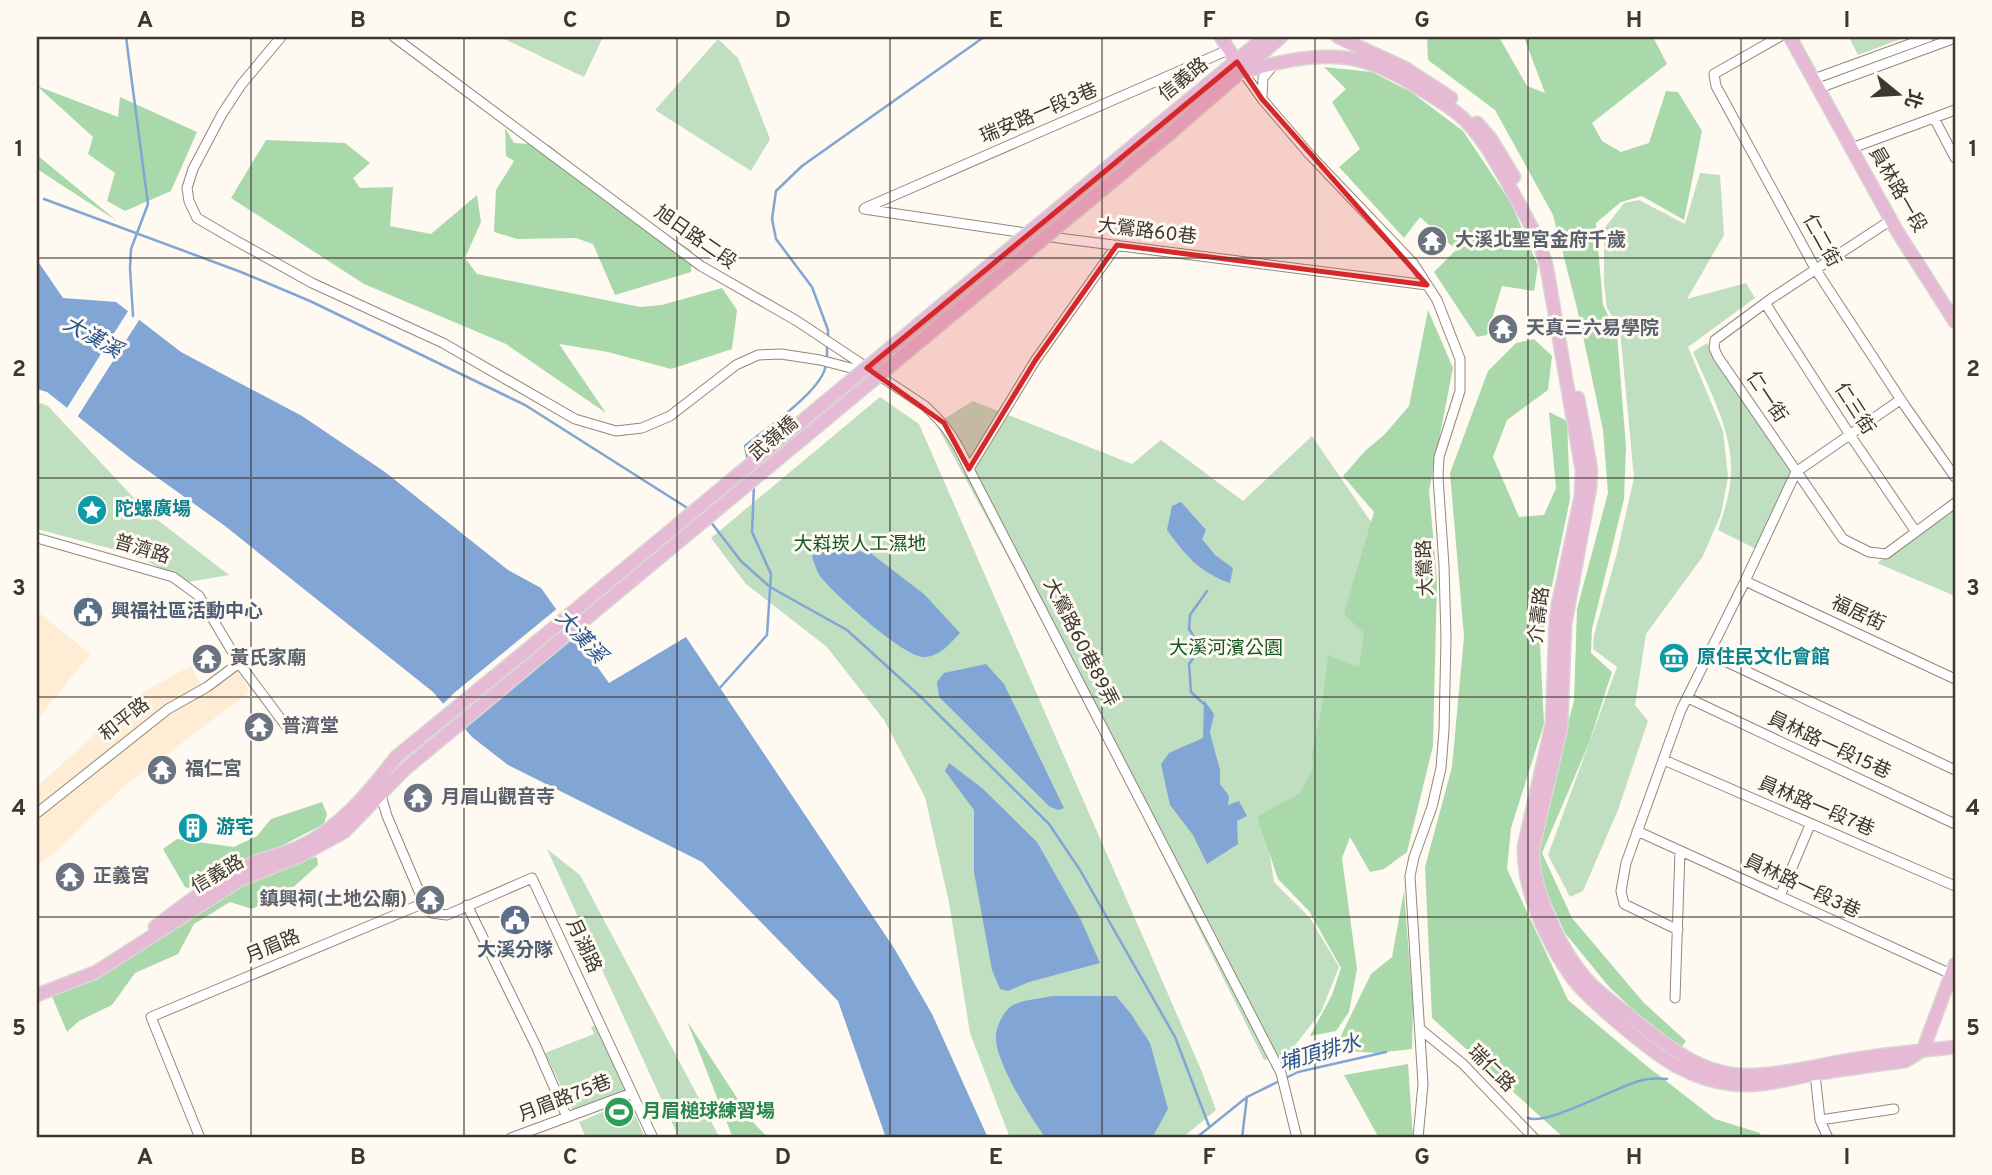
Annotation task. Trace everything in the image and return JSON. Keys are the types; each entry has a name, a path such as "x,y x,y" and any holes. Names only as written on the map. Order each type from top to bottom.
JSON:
{"main road":[{"path":"1221,37 1240,67 1281,37"},
{"name":"信義路","path":"1168,135 1240,67 1265,37"},
{"name":"介壽路","path":"1338,37 1405,68 1468,113 1491,139 1506,162 1546,239 1555,267 1591,480 1565,625 1561,728 1533,848 1532,863 1540,893 1563,946 1579,971 1601,994 1689,1060 1718,1071 1744,1075 1774,1072 1901,1051 1955,1047"},
{"name":"員林路一段","path":"1790,37 1891,220 1954,319"},
{"name":"介壽路","path":"1240,67 1323,58 1353,59 1381,68 1448,106 1474,130 1498,165 1545,256 1582,471 1581,496 1556,614 1552,724 1524,846 1524,864 1529,893 1555,950 1572,978 1630,1031 1678,1068 1705,1079 1733,1085 1760,1084 1905,1061 1923,1050"},
{"name":"信義路","path":"1158,125 1240,67"},
{"name":"武嶺橋","path":"396,757 1158,125"},
{"name":"武嶺橋","path":"404,770 1168,135"},
{"name":"信義路","path":"37,987 97,964 130,945 203,891 245,866 299,846 319,835 347,813 379,780 396,757"},
{"name":"信義路","path":"37,995 96,972 240,880 321,846 344,832 404,770"},
{"path":"1923,1050 1953,969"}],"street":[{"path":"281,37 241,85 222,114 193,169 187,188 188,201 197,218 312,283 443,343 575,419 616,431 642,428 670,416 736,365 758,355 781,354 820,360 874,374"},
{"name":"旭日路二段","path":"394,37 701,265 818,334 925,406 944,423 969,469"},
{"name":"仁二街","path":"1779,37 1714,74 1716,86 1816,270 1900,400 1955,477"},
{"path":"1816,84 1929,37"},
{"path":"1816,84 1955,38"},
{"name":"瑞安路一段3巷","path":"864,209 1228,50"},
{"path":"1262,99 1263,78 1275,63"},
{"name":"大鶯路","path":"1240,67 1262,99 1310,155 1413,263 1447,320 1460,359 1460,391 1439,457 1438,477 1446,638 1441,768 1432,807 1410,876 1423,1084 1418,1138"},
{"path":"1852,148 1955,110"},
{"path":"1934,118 1955,158"},
{"name":"大鶯路60巷","path":"864,209 1427,285"},
{"name":"仁一街","path":"1891,220 1765,303 1715,340 1714,348 1843,539 1869,552 1886,554 1955,503"},
{"path":"969,469 1035,361 1117,245"},
{"name":"仁三街","path":"1765,303 1916,532"},
{"path":"1678,930 1624,904 1621,891 1637,831 1681,710 1796,472 1900,400"},
{"name":"大鶯路60巷89弄","path":"969,469 1280,1073 1297,1138"},
{"name":"普濟路","path":"37,538 173,577 199,596 239,663 289,730"},
{"name":"福居街","path":"1745,581 1955,679"},
{"path":"1710,654 1955,770"},
{"name":"和平路","path":"37,813 168,709 207,687 239,663"},
{"name":"員林路一段15巷","path":"1688,698 1955,824"},
{"name":"員林路一段7巷","path":"1664,760 1955,886"},
{"path":"379,780 381,796 424,903"},
{"path":"1780,896 1810,825"},
{"name":"員林路一段3巷","path":"1637,831 1780,896 1953,969"},
{"path":"1675,998 1680,851"},
{"name":"月湖路","path":"424,903 432,913 447,915 532,878 653,1138"},
{"name":"月眉路","path":"200,1138 150,1017 424,903"},
{"path":"467,905 567,1116"},
{"name":"瑞仁路","path":"1420,1029 1463,1064 1534,1138"},
{"path":"1815,1074 1820,1120 1828,1138"},
{"name":"月眉路75巷","path":"511,1138 632,1093"},
{"path":"1820,1120 1894,1109"}],"highlighted area":[{"path":"1237,62 1262,99 1427,285 1117,245 1035,361 969,469 944,423 867,368"}],"shaded area":[{"path":"37,611 90,654 37,720"},
{"path":"191,666 205,692 238,670 250,692 122,788 37,866 37,787 139,694"}],"green space":[{"path":"500,37 603,37 584,77"},
{"path":"1427,37 1499,37 1527,86 1545,93 1524,37 1653,37 1667,64 1592,123 1602,141 1621,152 1649,143 1666,91 1678,92 1702,131 1684,220 1642,196 1621,202 1596,223 1603,305 1617,334 1626,447 1624,499 1592,629 1591,653 1612,672 1589,743 1542,853 1572,918 1644,1003 1686,1041 1681,1048 1652,1027 1610,988 1565,933 1535,868 1533,855 1574,701 1577,609 1608,493 1603,430 1577,308 1553,215 1495,110 1428,60"},
{"path":"1849,37 1906,37 1858,55"},
{"path":"718,39 738,58 770,139 751,171 655,110"},
{"path":"1324,67 1372,72 1411,92 1463,131 1511,203 1538,266 1534,291 1502,286 1487,335 1477,337 1434,272 1456,250 1420,217 1404,238 1339,167 1360,149 1332,102 1346,89"},
{"path":"37,86 118,117 120,97 197,132 171,191 125,211 107,201 115,173 88,154 93,137"},
{"path":"505,128 514,143 549,145 626,207 692,251 691,272 615,295 593,244 576,238 517,239 494,232 496,190 514,161 506,156"},
{"path":"266,140 345,143 370,163 353,178 360,188 393,187 390,226 431,234 477,195 481,222 465,258 477,274 640,307 662,305 722,288 737,310 732,349 671,369 608,352 559,344 606,413 506,344 364,284 231,198"},
{"path":"37,155 117,221 37,169"},
{"path":"1700,173 1720,175 1724,235 1687,299 1746,283 1755,298 1688,347 1723,431 1728,477 1721,514 1703,556 1646,634 1635,705 1648,721 1618,810 1583,891 1570,897 1548,855 1617,667 1593,649 1594,635 1634,478 1620,329 1607,308 1604,284 1604,229 1624,203 1639,200 1685,224"},
{"path":"1428,310 1453,368 1429,491 1437,579 1433,746 1407,852 1384,869 1370,872 1350,837 1342,858 1357,969 1349,1012 1336,1031 1310,1036 1332,995 1341,968 1309,911 1278,879 1257,817 1300,793 1313,768 1312,753 1322,706 1328,655 1359,667 1364,633 1344,614 1374,512 1343,476 1409,406"},
{"path":"1534,339 1552,356 1548,390 1507,420 1493,457 1519,517 1544,515 1556,488 1549,412 1567,421 1570,499 1540,644 1544,724 1511,828 1507,869 1568,1000 1715,1119 1760,1133 1761,1138 1564,1138 1432,1018 1425,867 1452,767 1464,637 1450,473 1488,371 1516,343"},
{"path":"1707,343 1795,472 1758,550 1718,530 1725,509 1731,471 1724,425 1693,352"},
{"name":"大嵙崁人工濕地","path":"880,397 919,424 1202,1072 1216,1110 1182,1138 1010,1138 970,1033 949,902 925,797 884,720 827,647 746,584 711,538"},
{"name":"大溪河濱公園","path":"973,401 1132,464 1161,440 1243,501 1312,436 1391,551 1323,812 1266,831 1274,882 1310,918 1339,967 1321,1012 1289,1053 1264,1060 1087,704 936,424"},
{"path":"37,402 48,406 146,511 229,575 188,582 135,555 37,529"},
{"path":"1955,509 1955,596 1877,563"},
{"path":"322,802 327,814 324,824 196,890 185,887 163,849 177,839 234,847 257,836 271,819"},
{"path":"547,849 580,875 720,1138 679,1138"},
{"path":"317,857 318,865 289,891 252,909 230,902 194,924 178,954 135,973 112,1005 79,1021 67,1032 51,994 245,883 300,860"},
{"path":"1404,891 1413,1007 1412,1049 1377,1053 1334,1050 1371,974 1392,957"},
{"path":"687,1021 752,1121 768,1138 733,1138"},
{"path":"599,1024 631,1092 575,1115 545,1053 594,1034 591,1027"},
{"path":"1408,1064 1413,1138 1379,1138 1344,1075"},
{"name":"月眉槌球練習場","path":"629,1101 645,1138 586,1138 579,1122"}],"water":[{"name":"大漢溪","path":"37,260 63,298 116,302 181,352 302,416 385,472 508,570 541,588 609,683 686,637 894,948 932,1014 988,1138 886,1138 838,1001 702,862 508,765 472,737 433,692 225,526 133,460 47,392 37,389"},
{"path":"1181,502 1206,530 1202,539 1215,555 1233,568 1230,583 1210,574 1194,562 1167,530 1172,506"},
{"path":"825,549 869,552 924,594 960,633 945,648 931,656 915,655 902,648 854,610 820,576 812,556"},
{"path":"986,664 1004,684 1064,808 1059,810 1050,807 939,697 937,682 944,673"},
{"path":"1204,700 1214,714 1210,733 1220,770 1220,784 1229,796 1228,805 1239,801 1247,816 1237,821 1238,844 1207,864 1193,835 1170,805 1161,764 1169,753 1203,738"},
{"path":"949,763 982,788 1037,842 1080,918 1100,963 1029,982 1008,991 1000,989 992,970 974,872 974,810 945,771"},
{"path":"1052,996 1116,996 1131,1014 1150,1043 1168,1109 1152,1138 1046,1138 1039,1129 1007,1073 997,1046 996,1032 1002,1016 1010,1007 1024,1001"}],"pier":[{"path":"130,308 141,317 76,419 65,411"},
{"path":"559,607 577,632 460,728 441,706"}],"waterway":[{"path":"126,37 148,204 131,249 133,316"},
{"path":"828,337 828,330 812,287 776,239 772,219 776,191 802,166 984,37"},
{"path":"44,199 241,272 310,301 525,405 689,509"},
{"path":"827,343 827,358"},
{"path":"748,461 745,446 805,397 823,374 826,364"},
{"path":"718,690 767,635 771,574 752,532 754,485"},
{"path":"710,521 741,561 770,587 847,630 924,700 1049,824 1080,870 1175,1037 1209,1126"},
{"path":"1204,704 1191,692 1189,664 1199,650 1189,629 1190,615 1207,591"},
{"name":"埔頂排水","path":"1196,1138 1247,1097 1298,1072 1386,1052"},
{"name":"埔頂排水","path":"1528,1118 1550,1116 1642,1080 1667,1079"},
{"path":"1242,1138 1247,1097"}],"place":[{"name":"大溪北聖宮金府千歲","path":"1432,241"},
{"name":"天真三六易學院","path":"1503,329"},
{"name":"陀螺廣場","path":"92,510"},
{"name":"興福社區活動中心","path":"88,612"},
{"name":"原住民文化會館","path":"1674,658"},
{"name":"黃氏家廟","path":"207,659"},
{"name":"普濟堂","path":"259,727"},
{"name":"福仁宮","path":"162,770"},
{"name":"月眉山觀音寺","path":"418,798"},
{"name":"游宅","path":"193,828"},
{"name":"正義宮","path":"70,877"},
{"name":"鎮興祠(土地公廟)","path":"430,900"},
{"name":"大溪分隊","path":"515,920"},
{"name":"月眉槌球練習場","path":"619,1112"}]}
